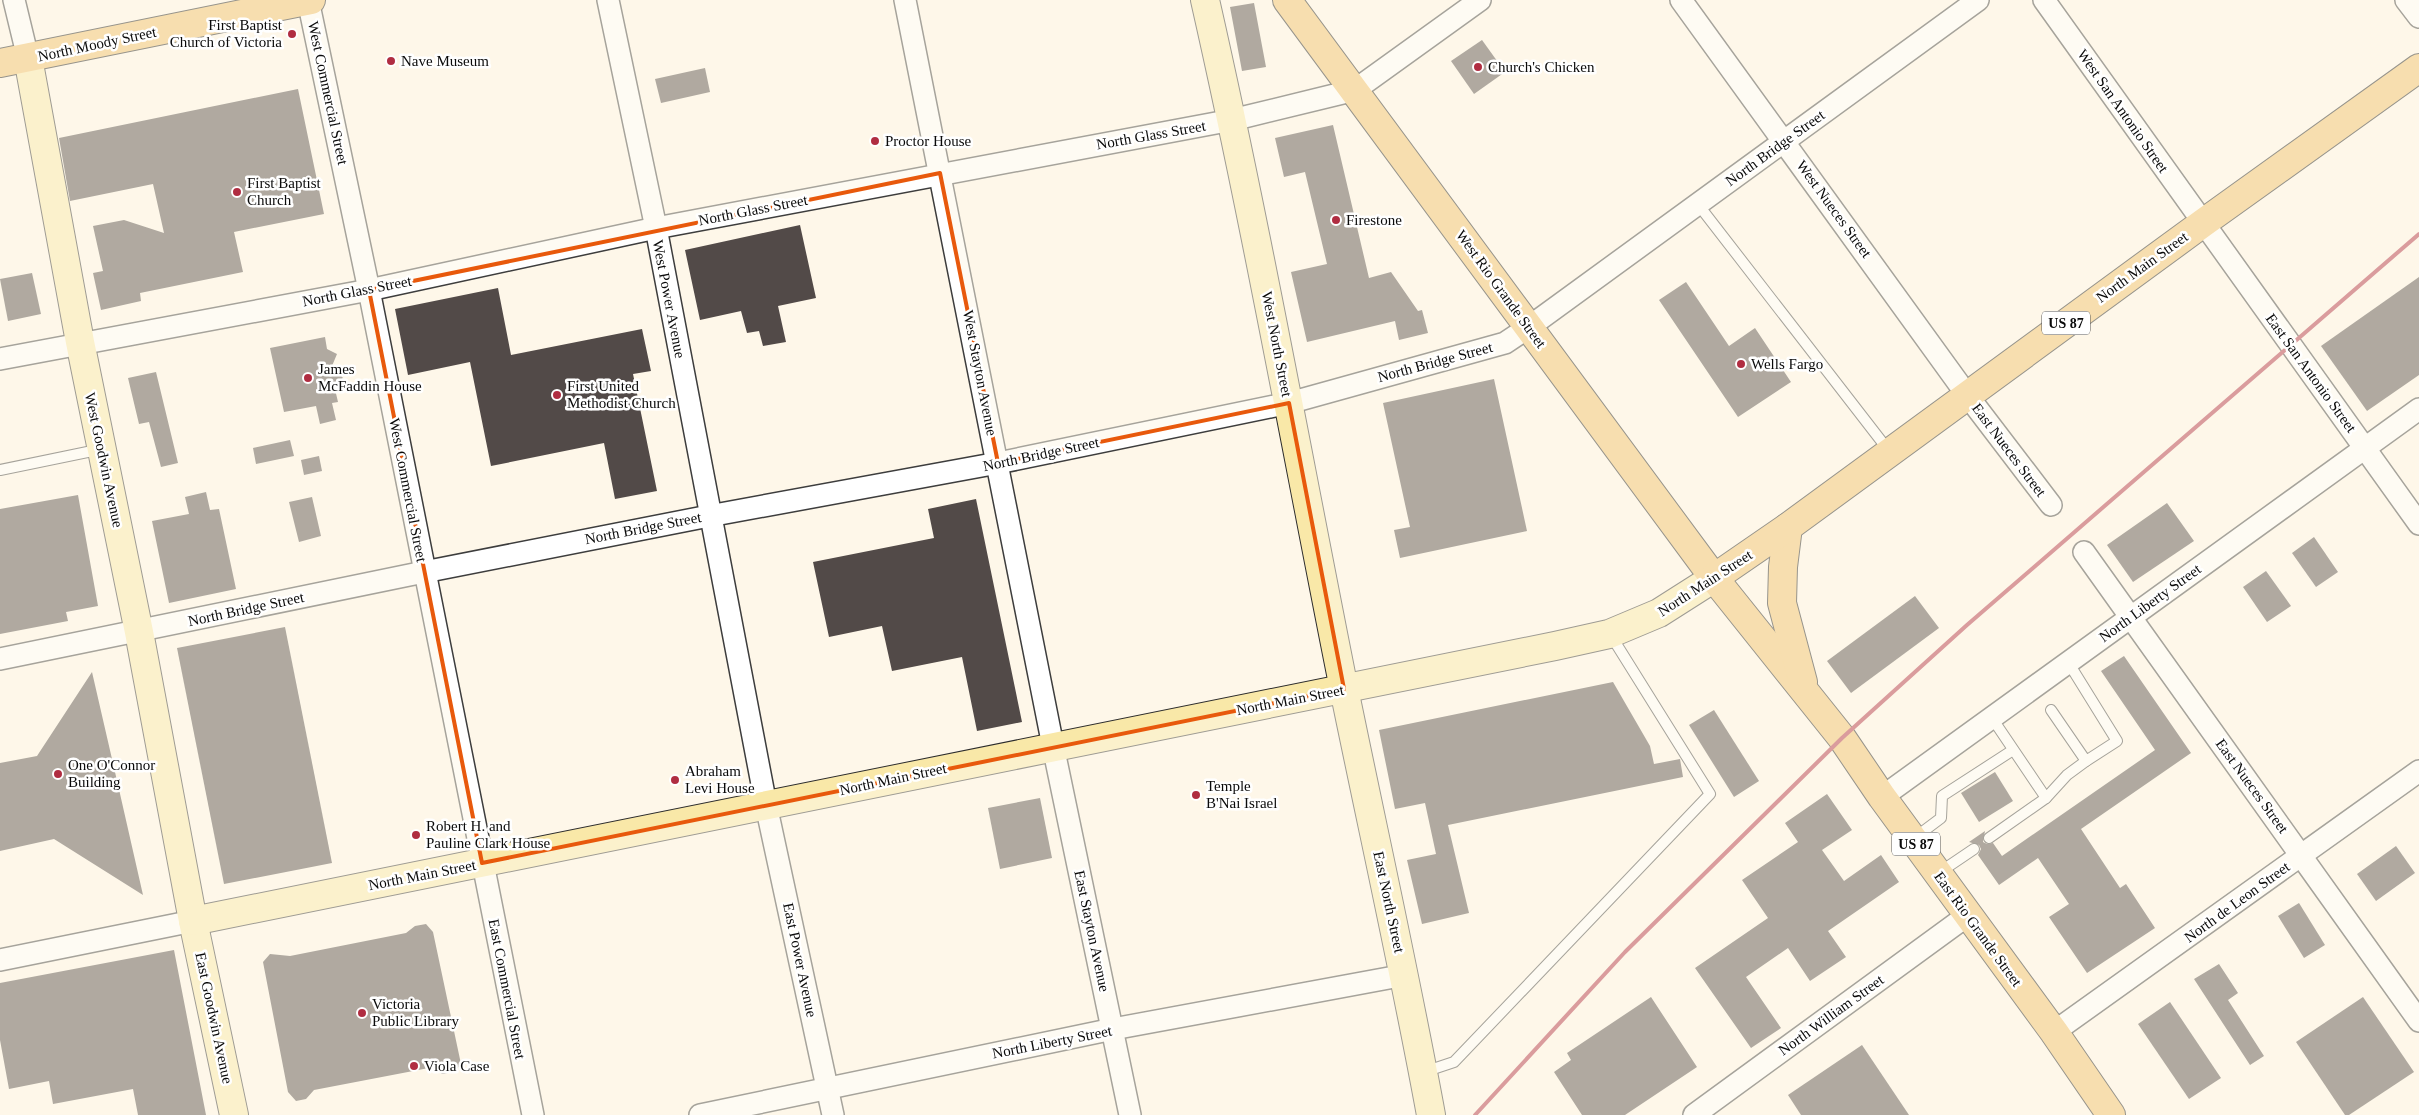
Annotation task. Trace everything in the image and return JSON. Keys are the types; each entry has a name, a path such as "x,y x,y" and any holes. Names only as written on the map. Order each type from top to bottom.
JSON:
{"main road":[{"name":"North Moody Street","path":"0,63 309,0"},
{"name":"West Rio Grande Street","path":"1287,0 1714,578"},
{"name":"North Main Street","path":"1714,578 1788,527 2202,223 2419,68"},
{"path":"1788,527 1783,567 1782,603 1806,693"},
{"name":"East Rio Grande Street","path":"1714,578 1842,738 1912,839 2054,1032 2110,1115"}],"street":[{"name":"West Goodwin Avenue","path":"14,0 28,58 80,342 139,632 193,921"},
{"name":"West Commercial Street","path":"309,0 369,290 482,863"},
{"name":"West Power Avenue","path":"608,0 656,228 709,516 766,805"},
{"name":"West Stayton Avenue","path":"905,0 1053,746"},
{"name":"West North Street","path":"1205,0 1232,120 1289,402 1344,689"},
{"name":"North Glass Street","path":"0,359 80,342 369,290 656,228 940,173 1232,120 1355,90 1480,0"},
{"name":"West Nueces Street","path":"1681,0 1968,395"},
{"name":"North Bridge Street","path":"0,659 709,516 998,463 1289,402 1504,343 1529,327 1978,0"},
{"name":"West San Antonio Street","path":"2044,0 2202,223"},
{"path":"2406,0 2419,17"},
{"name":"East San Antonio Street","path":"2202,223 2419,524"},
{"name":"East Nueces Street","path":"1968,395 2051,504"},
{"name":"North Liberty Street","path":"1882,797 2419,409"},
{"name":"East Nueces Street","path":"2084,552 2419,1021"},
{"name":"North Main Street","path":"0,960 1610,634 1659,614 1714,578"},
{"name":"East North Street","path":"1344,689 1405,975 1431,1115"},
{"name":"East Stayton Avenue","path":"1053,746 1130,1115"},
{"name":"North de Leon Street","path":"2054,1032 2419,771"},
{"name":"East Power Avenue","path":"766,805 833,1115"},
{"name":"East Commercial Street","path":"482,863 533,1115"},
{"name":"North William Street","path":"1694,1115 1968,915"},
{"name":"East Goodwin Avenue","path":"193,921 234,1115"},
{"name":"North Liberty Street","path":"700,1115 828,1087 1113,1030 1405,975"}],"lane":[{"path":"1698,203 1890,452"},
{"path":"0,470 102,449"},
{"path":"1423,1072 1454,1062 1710,794 1610,634"},
{"path":"1989,838 2046,798 2067,775 2117,741 2068,662"},
{"path":"2051,710 2086,761"},
{"path":"1992,718 2046,798"},
{"path":"1912,839 1941,818 1942,796 2013,750"},
{"path":"1938,873 1974,849"}],"highlighted area":[{"path":"940,173 998,463 1289,403 1344,689 482,863 369,290"}],"building":[{"path":"1254,3 1266,67 1242,71 1230,7"},
{"name":"Church's Chicken","path":"1482,40 1505,72 1474,94 1451,61"},
{"path":"705,68 710,92 661,103 655,79"},
{"name":"First Baptist Church","path":"298,89 324,214 234,232 243,272 140,293 141,301 101,310 93,273 103,271 93,226 124,220 164,233 153,184 70,201 59,138"},
{"name":"Firestone","path":"1333,125 1369,278 1391,272 1418,311 1422,310 1428,333 1399,340 1395,321 1307,342 1291,272 1327,264 1305,172 1284,177 1275,138"},
{"path":"800,225 816,298 778,306 786,342 763,346 759,331 747,333 741,311 700,320 685,250"},
{"path":"32,273 41,314 8,321 0,279"},
{"path":"2419,277 2419,375 2367,411 2321,346"},
{"name":"Wells Fargo","path":"1686,282 1729,346 1755,328 1791,382 1738,417 1659,300"},
{"name":"First United Methodist Church","path":"498,288 511,355 642,329 651,371 633,374 657,491 615,499 604,443 491,466 470,362 408,375 395,309"},
{"name":"James McFaddin House","path":"325,337 327,349 337,354 332,366 343,378 334,385 338,402 332,403 336,420 320,424 316,406 284,412 270,348"},
{"path":"156,372 178,463 161,467 149,422 139,424 128,378"},
{"path":"1494,379 1527,531 1400,558 1394,530 1410,527 1383,403"},
{"path":"290,440 294,456 256,464 253,448"},
{"path":"319,456 322,471 304,475 301,460"},
{"path":"206,492 210,510 219,509 236,589 169,603 152,521 189,514 185,497"},
{"path":"78,495 98,606 66,612 68,621 0,634 0,509"},
{"path":"312,497 321,536 299,542 289,502"},
{"path":"976,499 1022,722 977,731 962,657 892,671 882,626 829,637 813,562 934,538 928,509"},
{"path":"2167,503 2194,541 2133,582 2107,545"},
{"path":"2314,537 2338,572 2316,587 2292,553"},
{"path":"2266,571 2291,606 2267,622 2243,587"},
{"path":"1915,596 1939,628 1851,693 1827,661"},
{"path":"285,627 332,863 224,884 177,648"},
{"path":"2124,656 2191,753 2081,829 2120,888 2126,884 2155,928 2087,973 2049,917 2069,904 2038,858 1999,885 1978,855 1981,849 1979,845 1969,842 1985,831 1983,842 1987,844 1993,843 2002,856 2155,750 2101,671"},
{"name":"One O'Connor Building","path":"92,672 143,895 54,839 0,851 0,763 37,756"},
{"path":"1613,682 1650,746 1654,764 1680,759 1683,777 1448,825 1469,913 1422,924 1407,860 1436,854 1425,803 1395,809 1379,730"},
{"path":"1714,710 1759,781 1734,797 1689,725"},
{"path":"1995,772 2013,801 1979,822 1961,793"},
{"path":"1827,794 1852,830 1822,850 1844,881 1881,855 1899,882 1828,931 1846,957 1810,981 1788,948 1746,977 1781,1028 1751,1048 1695,968 1768,918 1742,880 1798,842 1785,823"},
{"path":"1040,798 1052,858 1000,869 988,808"},
{"path":"2396,846 2415,873 2376,901 2357,874"},
{"path":"2299,903 2325,945 2304,958 2278,916"},
{"name":"Victoria Public Library","path":"426,924 433,932 461,1064 454,1072 442,1074 434,1067 314,1090 306,1099 296,1101 288,1092 263,962 270,954 290,956 406,933 415,926"},
{"path":"174,950 206,1115 138,1115 133,1089 53,1104 49,1081 9,1089 0,1040 0,983"},
{"path":"2219,964 2238,993 2228,1000 2264,1056 2250,1065 2194,979"},
{"path":"1651,997 1697,1067 1625,1115 1582,1115 1554,1072 1571,1060 1567,1053"},
{"path":"2363,997 2414,1072 2349,1115 2345,1115 2296,1042"},
{"path":"2170,1002 2221,1078 2189,1099 2138,1024"},
{"path":"1862,1045 1909,1115 1801,1115 1788,1095"}],"railway":[{"path":"1475,1115 1625,952 1842,738 1967,625 2419,234"}],"place":[{"name":"First Baptist Church of Victoria","path":"292,34"},
{"name":"Nave Museum","path":"391,61"},
{"name":"Church's Chicken","path":"1478,67"},
{"name":"Proctor House","path":"875,141"},
{"name":"First Baptist Church","path":"237,192"},
{"name":"Firestone","path":"1336,220"},
{"name":"Wells Fargo","path":"1741,364"},
{"name":"James McFaddin House","path":"308,378"},
{"name":"First United Methodist Church","path":"557,395"},
{"name":"One O'Connor Building","path":"58,774"},
{"name":"Abraham Levi House","path":"675,780"},
{"name":"Temple B'Nai Israel","path":"1196,795"},
{"name":"Robert H. and Pauline Clark House","path":"416,835"},
{"name":"Victoria Public Library","path":"362,1013"},
{"name":"Viola Case","path":"414,1066"}]}
